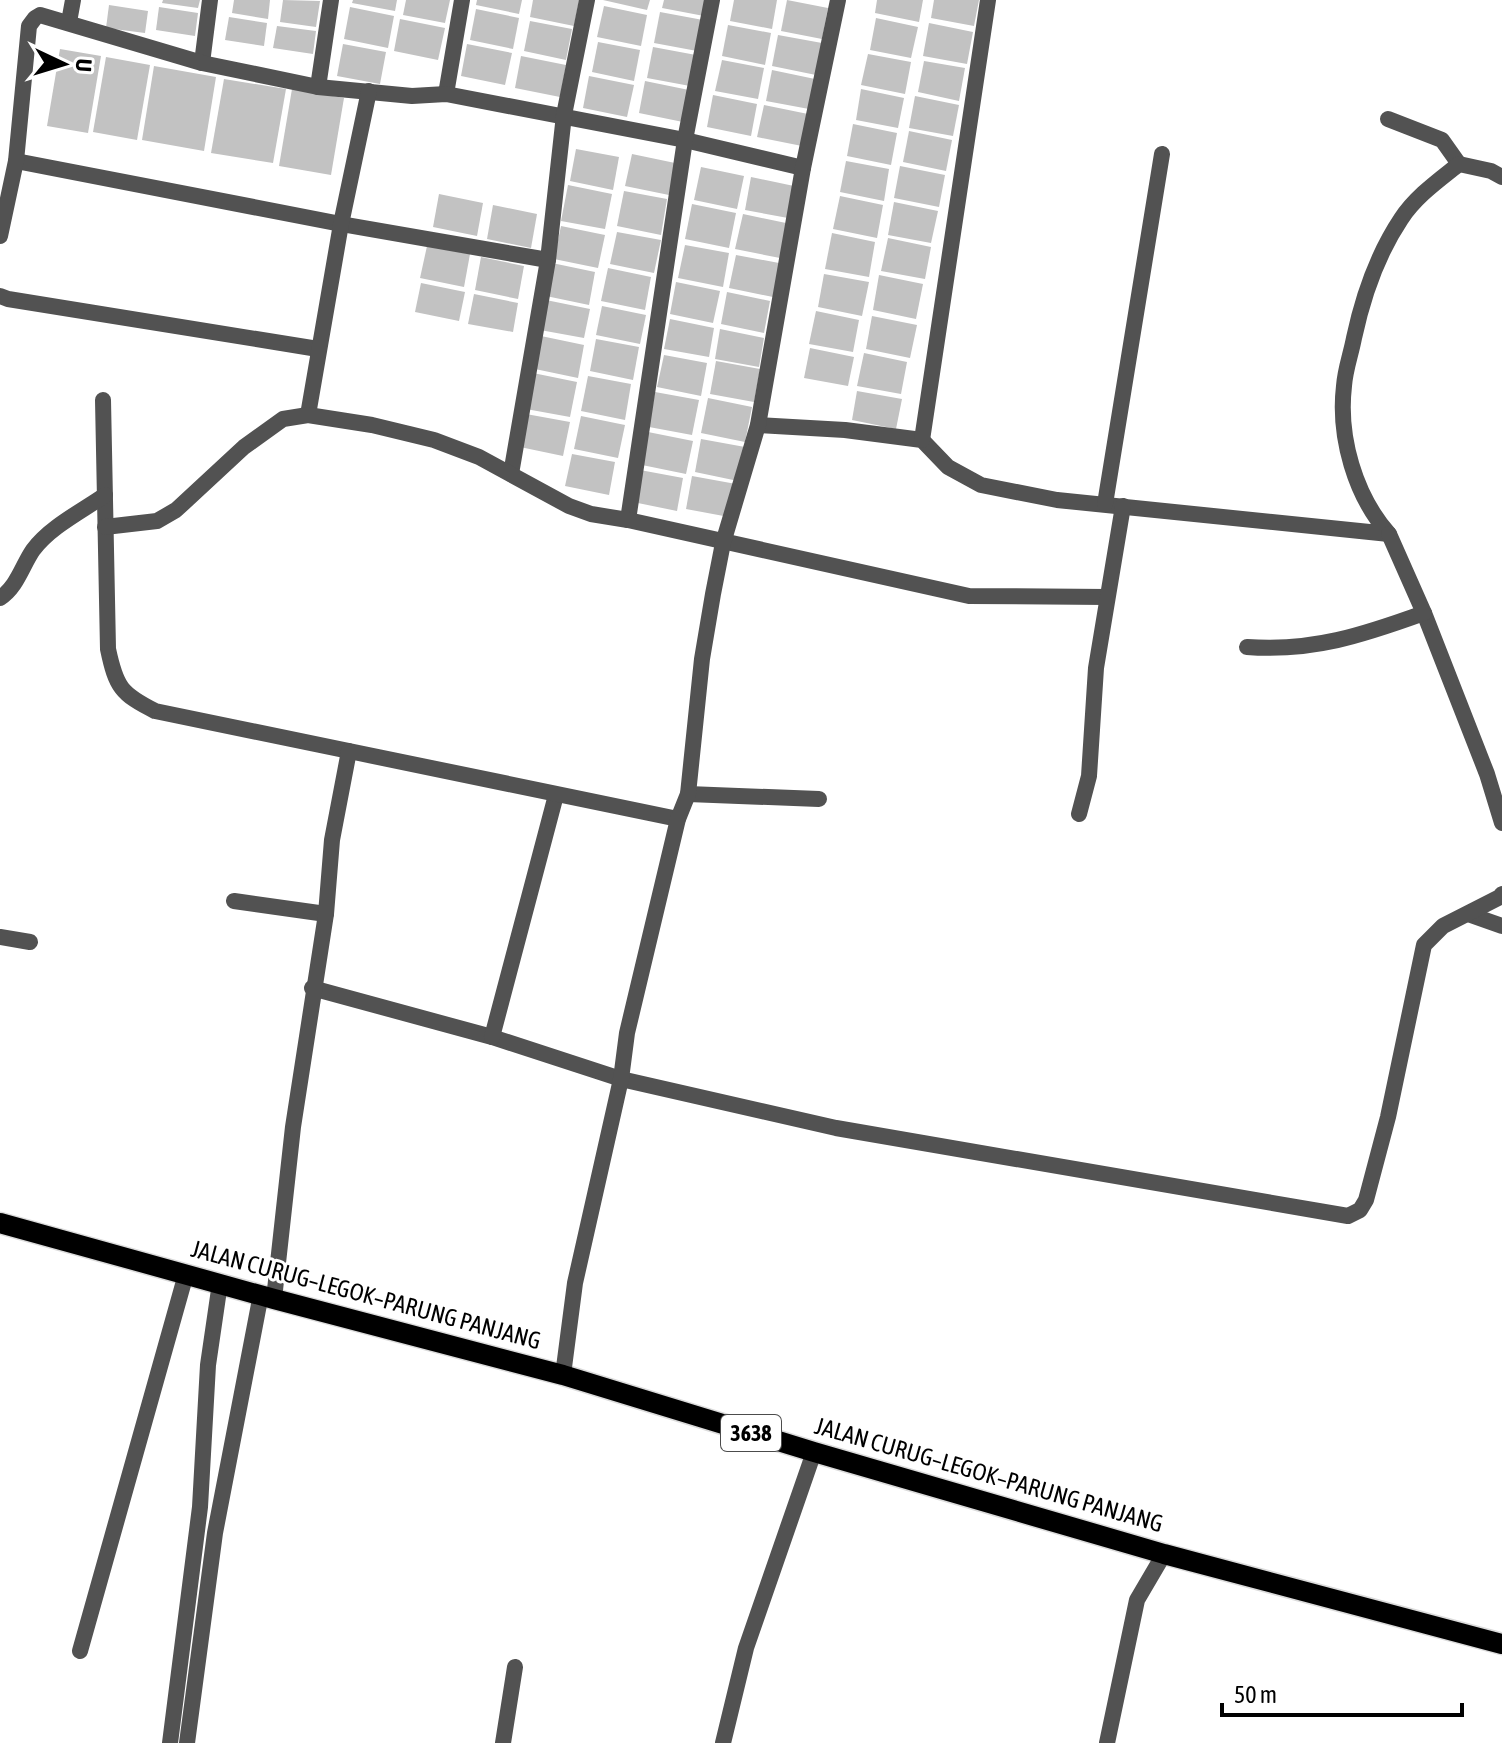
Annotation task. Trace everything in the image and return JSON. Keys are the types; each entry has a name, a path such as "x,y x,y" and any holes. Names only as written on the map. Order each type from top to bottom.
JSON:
{"main road":[{"name":"JALAN CURUG–LEGOK–PARUNG PANJANG","path":"0,1223 563,1375 1164,1554 1502,1644"}],"street":[{"path":"69,22 73,0"},
{"path":"202,63 210,0"},
{"path":"318,87 331,0"},
{"path":"446,94 462,0"},
{"path":"511,474 548,260 564,115 587,0"},
{"path":"628,520 685,140 712,0"},
{"path":"563,1375 575,1283 621,1079 627,1033 678,819 688,794 702,659 723,543 758,425 803,168 838,0"},
{"path":"922,440 988,0"},
{"path":"0,236 16,161 29,26 40,15 202,63 318,87 412,96 446,94 685,140 803,168"},
{"path":"308,415 341,224 369,91"},
{"path":"1388,119 1442,140 1459,164 1491,171 1502,177"},
{"path":"1105,504 1162,154"},
{"path":"16,161 341,224 548,260"},
{"path":"1459,164 1434,183 1402,217 1364,291 1343,387 1346,437 1350,462 1371,514 1389,534 1424,613 1487,774 1502,823"},
{"path":"0,296 318,349"},
{"path":"103,400 108,649 113,673 127,697 155,711 678,819"},
{"path":"105,527 157,521 176,510 244,447 283,419 308,415 372,425 434,440 479,457 569,506 591,514 969,596 1107,597"},
{"path":"758,425 845,430 922,440 948,467 981,485 1057,500 1389,534"},
{"path":"0,598 15,582 34,548 105,495"},
{"path":"1079,814 1089,776 1096,668 1123,506"},
{"path":"1247,647 1280,650 1353,638 1424,613"},
{"path":"187,1743 215,1533 268,1297 312,988 326,914 332,840 349,751"},
{"path":"688,794 819,799"},
{"path":"492,1037 556,795"},
{"path":"312,988 492,1037 621,1079 836,1128 1348,1216 1360,1210 1366,1200 1388,1117 1424,945 1443,926 1502,894"},
{"path":"234,901 326,914"},
{"path":"1468,914 1502,926"},
{"path":"0,937 30,942"},
{"path":"80,1651 186,1274"},
{"path":"170,1743 200,1507 208,1365 220,1283"},
{"path":"723,1743 746,1648 814,1452"},
{"path":"1107,1743 1137,1600 1164,1554"},
{"path":"503,1743 515,1667"}],"building":[{"path":"163,0 200,0 198,8 162,3"},
{"path":"234,0 270,0 268,19 232,13"},
{"path":"283,0 320,1 316,27 280,22"},
{"path":"353,0 397,0 395,11 352,3"},
{"path":"406,0 450,0 445,23 403,15"},
{"path":"477,0 522,0 519,14 476,5"},
{"path":"533,0 579,0 574,26 530,17"},
{"path":"603,0 650,0 647,10"},
{"path":"664,0 707,0 704,16 662,8"},
{"path":"734,0 777,0 772,29 730,21"},
{"path":"787,0 828,8 822,39 781,31"},
{"path":"877,0 923,0 919,22 875,13"},
{"path":"934,0 979,0 974,26 931,18"},
{"path":"109,5 148,11 145,33 106,28"},
{"path":"604,6 647,15 641,46 597,37"},
{"path":"159,7 198,13 195,36 156,30"},
{"path":"350,7 394,16 388,48 344,39"},
{"path":"476,9 519,18 513,49 470,40"},
{"path":"660,12 703,20 697,51 654,43"},
{"path":"229,17 267,23 264,46 225,40"},
{"path":"876,18 918,27 911,58 870,50"},
{"path":"400,19 445,28 438,60 394,51"},
{"path":"530,21 572,29 566,60 524,51"},
{"path":"929,23 973,32 967,64 923,56"},
{"path":"728,25 771,33 765,65 722,56"},
{"path":"277,26 316,31 313,54 273,48"},
{"path":"778,35 822,43 816,75 772,66"},
{"path":"598,42 640,50 634,81 592,72"},
{"path":"343,44 386,52 380,84 337,76"},
{"path":"467,44 512,53 505,85 461,76"},
{"path":"653,47 696,55 690,86 647,78"},
{"path":"60,49 101,56 88,133 47,126"},
{"path":"868,54 911,62 905,94 861,85"},
{"path":"521,56 566,65 560,97 515,88"},
{"path":"106,57 150,65 137,140 93,132"},
{"path":"722,60 764,68 758,99 715,91"},
{"path":"924,61 965,68 959,101 918,92"},
{"path":"154,66 216,77 204,151 142,140"},
{"path":"772,70 815,79 809,109 766,101"},
{"path":"589,76 634,85 627,117 583,108"},
{"path":"224,79 286,89 273,163 211,153"},
{"path":"645,81 689,90 683,122 639,113"},
{"path":"292,89 344,98 331,175 279,166"},
{"path":"861,89 904,98 898,128 856,120"},
{"path":"713,95 757,104 751,136 707,127"},
{"path":"915,96 959,105 953,136 909,128"},
{"path":"764,105 808,114 802,146 757,137"},
{"path":"853,124 897,133 891,165 847,156"},
{"path":"909,131 952,140 946,171 903,162"},
{"path":"576,149 619,157 613,190 570,181"},
{"path":"632,154 675,163 669,195 625,186"},
{"path":"846,161 889,169 884,201 840,192"},
{"path":"900,166 945,175 939,207 894,198"},
{"path":"701,167 744,176 737,209 694,200"},
{"path":"751,177 794,186 788,218 745,210"},
{"path":"568,185 612,194 605,229 561,221"},
{"path":"624,191 667,199 661,235 617,226"},
{"path":"439,194 483,203 477,236 433,227"},
{"path":"840,196 883,205 877,238 833,229"},
{"path":"894,202 938,211 931,243 888,235"},
{"path":"692,204 736,213 729,248 685,239"},
{"path":"493,205 537,214 531,248 487,239"},
{"path":"743,214 786,223 780,258 735,249"},
{"path":"561,226 605,235 598,268 554,259"},
{"path":"617,232 661,240 654,273 610,264"},
{"path":"832,233 875,242 869,277 825,269"},
{"path":"888,238 931,247 925,279 881,271"},
{"path":"685,245 729,253 723,287 678,278"},
{"path":"427,246 470,254 464,287 420,278"},
{"path":"736,255 779,263 773,297 729,288"},
{"path":"481,257 524,266 518,299 475,290"},
{"path":"552,263 595,272 589,305 546,296"},
{"path":"608,268 651,277 645,310 601,301"},
{"path":"824,274 869,282 862,316 818,307"},
{"path":"879,275 923,284 916,319 873,310"},
{"path":"676,282 720,291 713,323 670,314"},
{"path":"421,283 465,292 459,321 415,312"},
{"path":"727,292 770,301 764,333 721,324"},
{"path":"474,294 518,303 513,332 468,324"},
{"path":"546,300 590,309 584,338 540,330"},
{"path":"602,306 646,315 640,344 596,335"},
{"path":"816,311 859,320 853,352 809,344"},
{"path":"872,316 917,325 910,358 866,349"},
{"path":"670,319 714,328 709,357 664,349"},
{"path":"720,329 764,338 759,367 715,359"},
{"path":"541,336 584,345 578,378 535,369"},
{"path":"596,339 639,347 633,380 590,371"},
{"path":"810,348 854,357 848,386 804,378"},
{"path":"864,353 907,362 901,394 857,386"},
{"path":"664,355 707,363 701,396 657,387"},
{"path":"716,361 760,369 754,402 710,394"},
{"path":"533,373 577,382 570,417 526,409"},
{"path":"588,376 631,384 625,420 581,411"},
{"path":"857,391 902,399 896,429 852,420"},
{"path":"655,392 699,400 692,435 649,427"},
{"path":"708,398 752,407 745,442 701,433"},
{"path":"526,414 570,422 563,456 520,447"},
{"path":"581,416 625,425 618,458 574,449"},
{"path":"648,432 693,441 686,474 642,465"},
{"path":"701,439 745,447 738,481 695,472"},
{"path":"572,454 615,462 609,495 565,486"},
{"path":"640,470 683,478 677,511 633,502"},
{"path":"692,476 736,484 729,517 686,509"}]}
